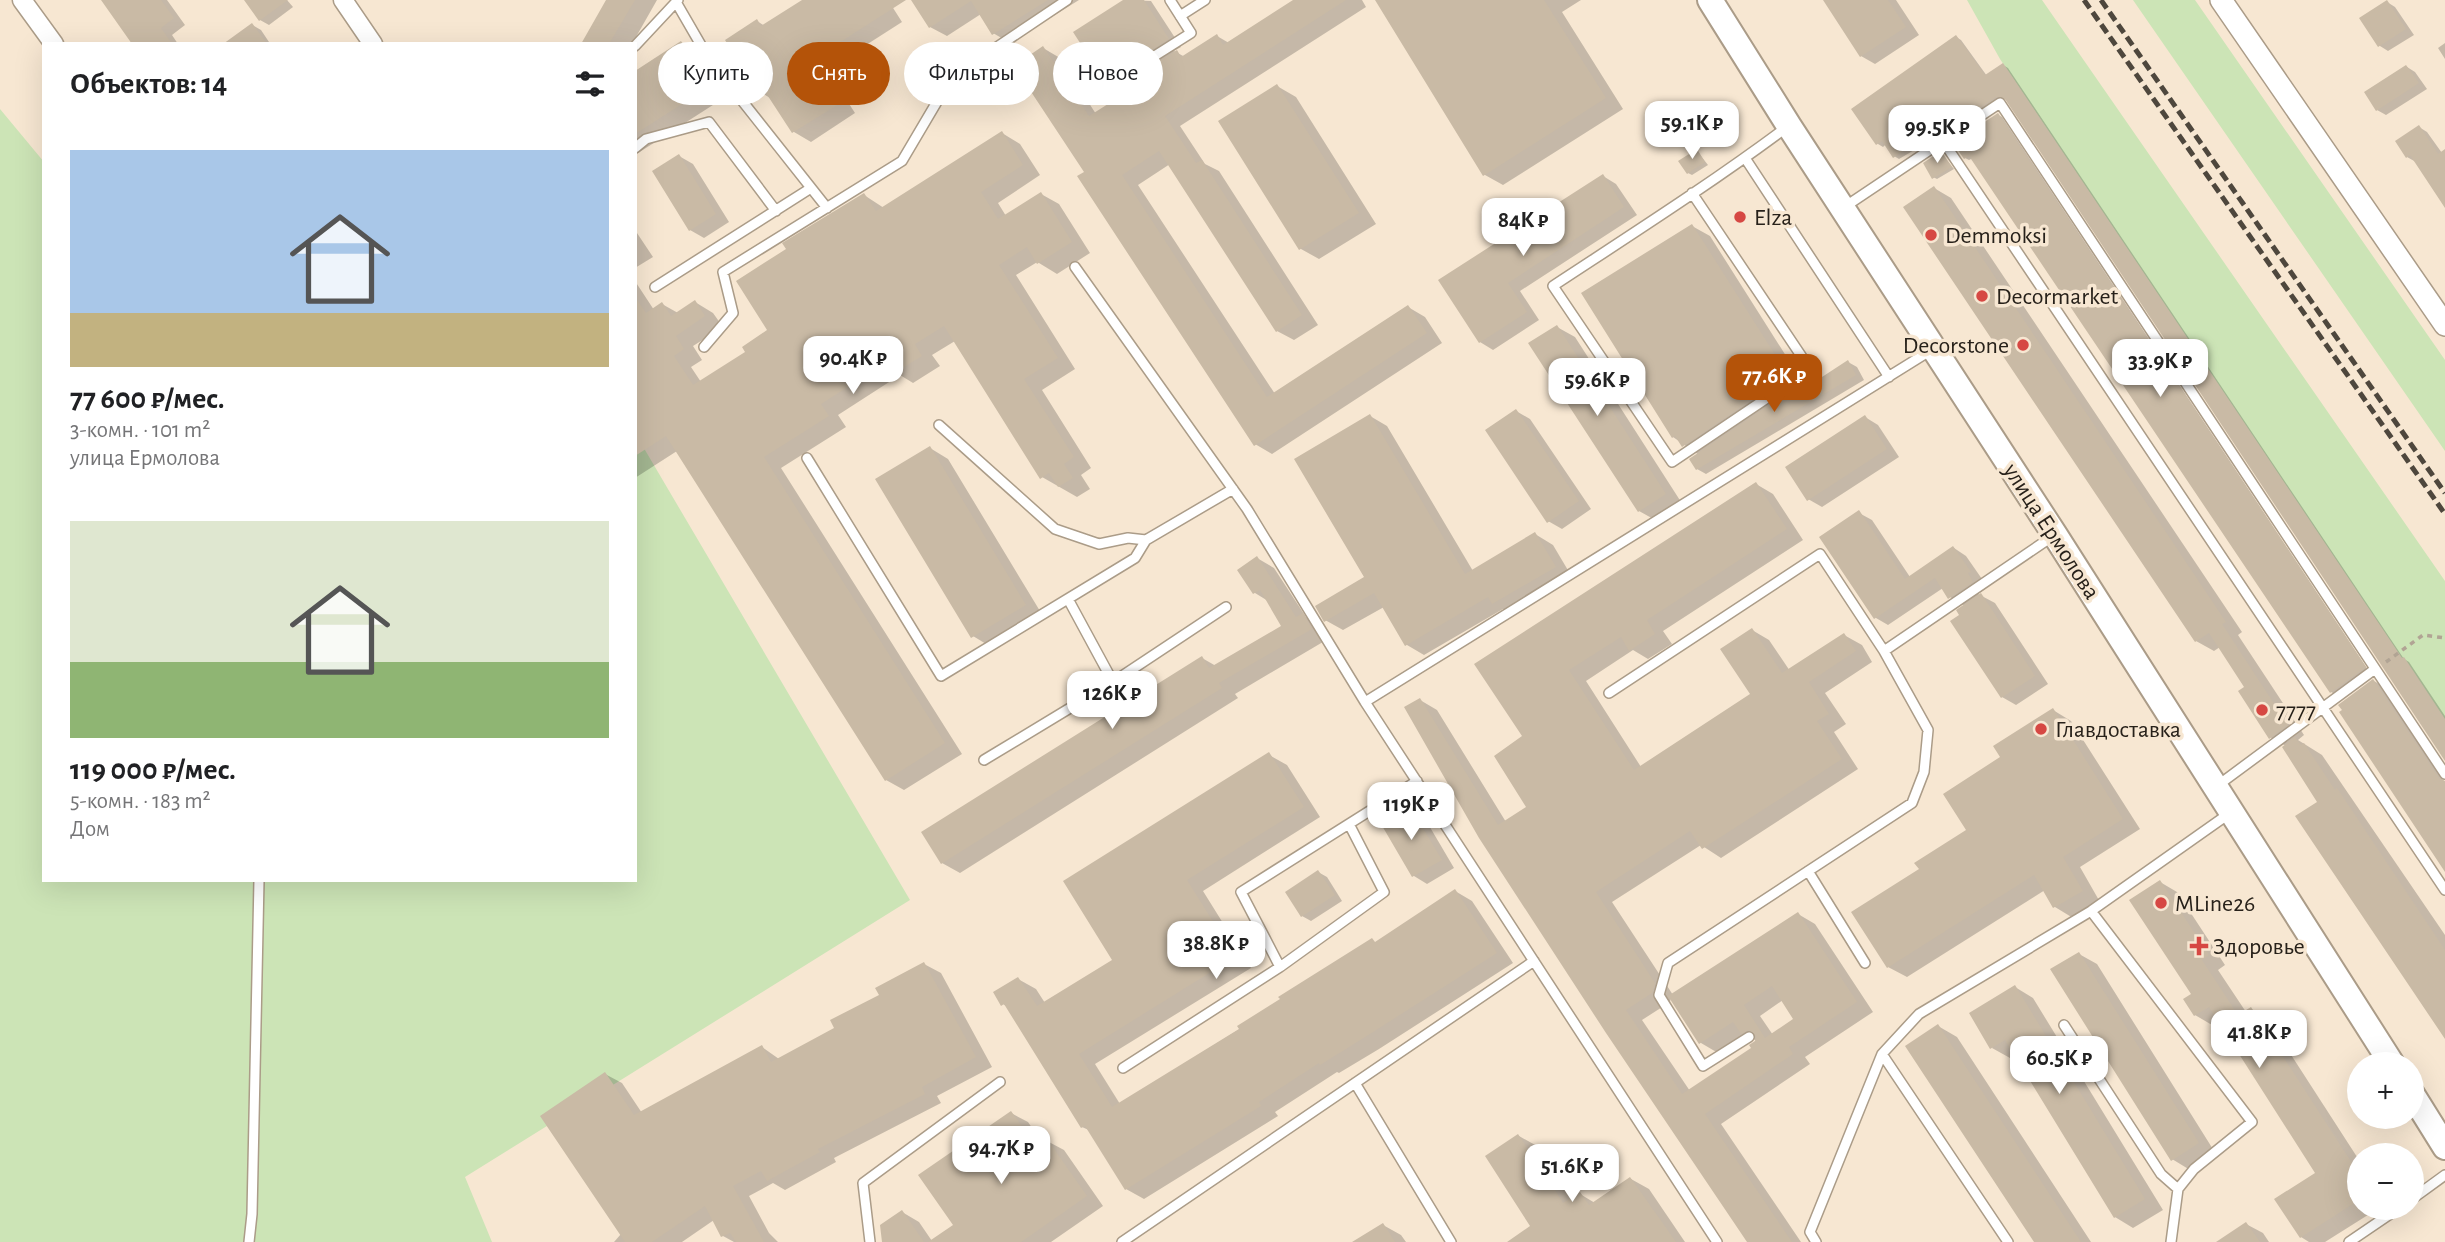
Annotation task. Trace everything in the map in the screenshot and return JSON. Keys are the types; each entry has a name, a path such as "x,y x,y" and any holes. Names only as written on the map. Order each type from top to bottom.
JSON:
{"main road":[{"name":"улица Ермолова","path":"1710,0 2384,1052"},
{"path":"2424,1113 2445,1147"}],"street":[{"path":"22,0 53,42"},
{"path":"343,0 372,42"},
{"path":"2221,0 2445,325"}],"lane":[{"path":"704,347 733,313 723,272 902,161 951,78 1067,0"},
{"path":"1163,51 1191,33 1170,0"},
{"path":"1180,16 1205,0"},
{"path":"637,44 677,1 709,59 827,208"},
{"path":"1842,208 2000,103 2445,774"},
{"path":"637,146 646,139 709,122 776,211"},
{"path":"1692,193 1810,369 1672,462 1553,286 1789,126"},
{"path":"1943,141 2445,890"},
{"path":"1745,158 1889,377"},
{"path":"655,287 811,188"},
{"path":"1074,267 1233,489 1365,702 1717,1242"},
{"path":"1365,702 1934,348"},
{"path":"939,425 1055,529 1099,544 1128,538 1146,540"},
{"path":"807,458 941,676 1135,558 1146,540 1233,489"},
{"path":"1884,651 2055,535"},
{"path":"1609,693 1821,554 1884,651 1928,730 1924,772 1912,803 1668,963 1659,995 1703,1066 1748,1037"},
{"path":"1068,599 1113,682"},
{"path":"984,760 1113,682 1226,607"},
{"path":"2216,787 2375,670"},
{"path":"1280,967 1241,892 1417,781"},
{"path":"1816,1242 1810,1233 1882,1054 1919,1014 2091,911 2232,812"},
{"path":"1123,1068 1280,967 1384,892 1349,824"},
{"path":"1808,871 1865,962"},
{"path":"249,1242 252,1214 258,882"},
{"path":"2091,911 2252,1122 2194,1169 2178,1189 2171,1242"},
{"path":"1122,1242 1534,961"},
{"path":"2064,1025 2161,1174 2178,1189"},
{"path":"1882,1054 2008,1242"},
{"path":"870,1242 863,1183 1000,1082"},
{"path":"1355,1083 1451,1242"},
{"path":"2424,1190 2445,1175"},
{"path":"2348,1242 2381,1220"}],"path":[{"path":"2375,670 2423,635 2445,638"}],"green space":[{"path":"1967,0 2042,0 2445,581 2445,723 2000,59"},
{"path":"2133,0 2195,0 2445,360 2445,451"},
{"path":"0,109 42,160 42,882 637,882 637,436 910,900 465,1177 492,1242 0,1242"}],"building":[{"path":"101,0 161,0 174,18 161,28 171,42 131,42"},
{"path":"244,0 288,0 259,21"},
{"path":"606,0 635,0 610,42 582,42"},
{"path":"802,0 906,0 840,42 787,42 787,105 837,105 792,133 773,104 773,42 725,40 757,19 761,26"},
{"path":"911,0 1048,0 992,35 971,1 929,28"},
{"path":"1123,0 1144,0 1169,39 1163,43 1079,42 1073,32"},
{"path":"1293,0 1346,0 1165,116 1196,163 1202,160 1302,315 1276,332 1159,151 1122,175 1267,397 1408,305 1427,333 1254,446 1077,176 1084,172 1039,104 1039,49 1043,46 1053,61 1053,105 1082,105 1089,116 1106,105 1163,105 1163,59 1177,50 1181,57 1217,34 1223,45"},
{"path":"1375,0 1544,0 1606,98 1483,176"},
{"path":"1823,0 1888,0 1906,27 1860,57"},
{"path":"2387,0 2406,29 2378,47 2359,18"},
{"path":"252,23 266,42 226,42"},
{"path":"1956,35 1985,75 2003,63 2402,658 2404,657 2445,719 2445,761 2005,99 1996,97 1915,151 1912,145 1893,158 1882,141 1876,145 1851,109"},
{"path":"658,56 658,105 680,105 637,133 637,70"},
{"path":"2406,65 2419,83 2376,111 2364,92"},
{"path":"1277,84 1359,213 1299,250 1218,121"},
{"path":"1998,113 2366,667 2330,693 1969,156 1964,159 1953,143"},
{"path":"2419,125 2438,154 2445,149 2445,208 2410,155 2406,158 2395,141"},
{"path":"1002,131 1023,165 981,192 998,219 1041,192 1072,242 1037,264 1027,247 999,265 1058,358 1024,379 1074,457 1064,464 1073,478 1058,487 1049,473 1040,479 944,326 915,344 922,356 894,373 887,362 821,404 829,416 764,457 945,743 885,781 666,436 637,455 637,300 646,313 662,302 671,316 695,300 705,316 676,336 684,349 674,356 693,385 745,352 742,347 767,330 736,281 786,249 782,243 864,193 876,211"},
{"path":"1697,149 1705,162 1687,174 1678,161"},
{"path":"1941,151 1952,167 1932,179 1923,163"},
{"path":"679,154 716,214 689,231 652,171"},
{"path":"1603,174 1624,207 1508,283 1527,312 1479,343 1438,280"},
{"path":"1934,186 2226,622 2222,624 2288,725 2269,739 2238,691 2244,687 2209,633 2195,642 1903,207"},
{"path":"1692,224 1788,375 1682,447 1675,436 1672,438 1581,293"},
{"path":"1557,325 1666,494 1638,512 1528,343"},
{"path":"1848,360 1856,375 1696,470 1689,459 1796,387 1799,392"},
{"path":"1516,409 1579,501 1547,523 1485,430"},
{"path":"1370,414 1465,574 1535,532 1556,567 1492,604 1488,597 1405,646 1374,593 1324,622 1315,606 1364,577 1294,459"},
{"path":"1865,415 1887,449 1807,501 1785,467"},
{"path":"930,446 1026,605 971,638 875,479"},
{"path":"1756,482 1787,529 1647,620 1655,634 1629,651 1621,637 1569,670 1634,770 1750,694 1720,649 1752,628 1782,673 1844,633 1856,651 1809,682 1829,714 1817,721 1842,759 1702,849 1690,831 1596,892 1655,983 1652,993 1626,1010 1682,1094 1751,1048 1749,1045 1755,1041 1756,1036 1749,1030 1741,1034 1733,1022 1699,1044 1668,996 1798,912 1857,1002 1789,1047 1793,1054 1705,1114 1792,1242 1747,1242 1479,838 1404,707 1420,698 1498,825 1526,807 1494,756 1522,736 1474,664","holes":["1772,986 1793,1019 1765,1038 1744,1005"]},
{"path":"1859,510 1905,579 1953,546 1971,572 1968,573 1973,582 1948,599 1935,578 1874,619 1819,537"},
{"path":"1257,556 1296,617 1303,613 1312,629 1219,683 1222,688 941,864 921,832 1202,656 1209,668 1281,626 1260,590 1253,594 1237,570"},
{"path":"1981,593 2035,676 2001,698 1950,621 1959,615 1956,610"},
{"path":"2373,679 2439,778 2445,781 2445,872 2339,712 2342,710 2338,705"},
{"path":"2053,708 2123,819 2063,857 2083,891 2053,908 2034,875 1887,968 1851,912 1919,869 1914,863 1966,830 1943,794 2000,757 1993,746"},
{"path":"2295,737 2301,745 2304,743 2335,790 2337,788 2445,950 2445,1039 2295,816 2317,802 2282,747"},
{"path":"1269,752 1304,807 1187,880 1235,957 1079,1054 1112,1107 1239,1029 1237,1026 1280,999 1278,997 1372,938 1375,942 1455,889 1497,953 1320,1065 1319,1063 1259,1102 1261,1106 1125,1190 1085,1126 1081,1128 1004,1004 1001,1006 993,992 1018,977 1037,1006 1112,960 1063,881"},
{"path":"1410,807 1442,860 1412,877 1381,824"},
{"path":"1318,870 1335,895 1301,917 1285,892"},
{"path":"2160,880 2209,955 2202,960 2238,1015 2251,1007 2347,1155 2347,1208 2300,1238 2274,1199 2315,1173 2209,1007 2194,1016 2183,999 2191,994 2129,900"},
{"path":"2079,952 2199,1143 2171,1161 2050,969"},
{"path":"924,962 976,1057 922,1087 925,1094 818,1149 820,1152 767,1181 761,1171 733,1186 764,1242 736,1242 730,1233 721,1237 705,1206 652,1242 625,1242 540,1116 605,1072 634,1115 762,1045 771,1062 834,1028 830,1020 879,995 875,988"},
{"path":"2015,985 2145,1199 2114,1218 2005,1040 1990,1049 1969,1013"},
{"path":"1938,1024 2081,1242 2034,1242 1905,1046"},
{"path":"1011,1111 1036,1146 1047,1139 1087,1196 1021,1242 928,1242 953,1225 918,1175"},
{"path":"1518,1134 1533,1157 1544,1150 1555,1168 1545,1174 1563,1203 1580,1192 1589,1205 1630,1177 1676,1242 1507,1242 1530,1226 1485,1156"},
{"path":"902,1210 924,1242 882,1242 880,1225"},
{"path":"2246,1222 2260,1242 2216,1242"},
{"path":"1383,1223 1395,1242 1352,1242"}],"railway":[{"path":"2084,0 2445,514"},
{"path":"2101,0 2445,493"}],"place":[{"name":"Elza","path":"1740,217"},
{"name":"Demmoksi","path":"1931,235"},
{"name":"Decormarket","path":"1982,296"},
{"name":"Decorstone","path":"2023,345"},
{"name":"7777","path":"2262,710"},
{"name":"Главдоставка","path":"2041,729"},
{"name":"MLine26","path":"2161,903"},
{"name":"Здоровье","path":"2199,946"}]}
